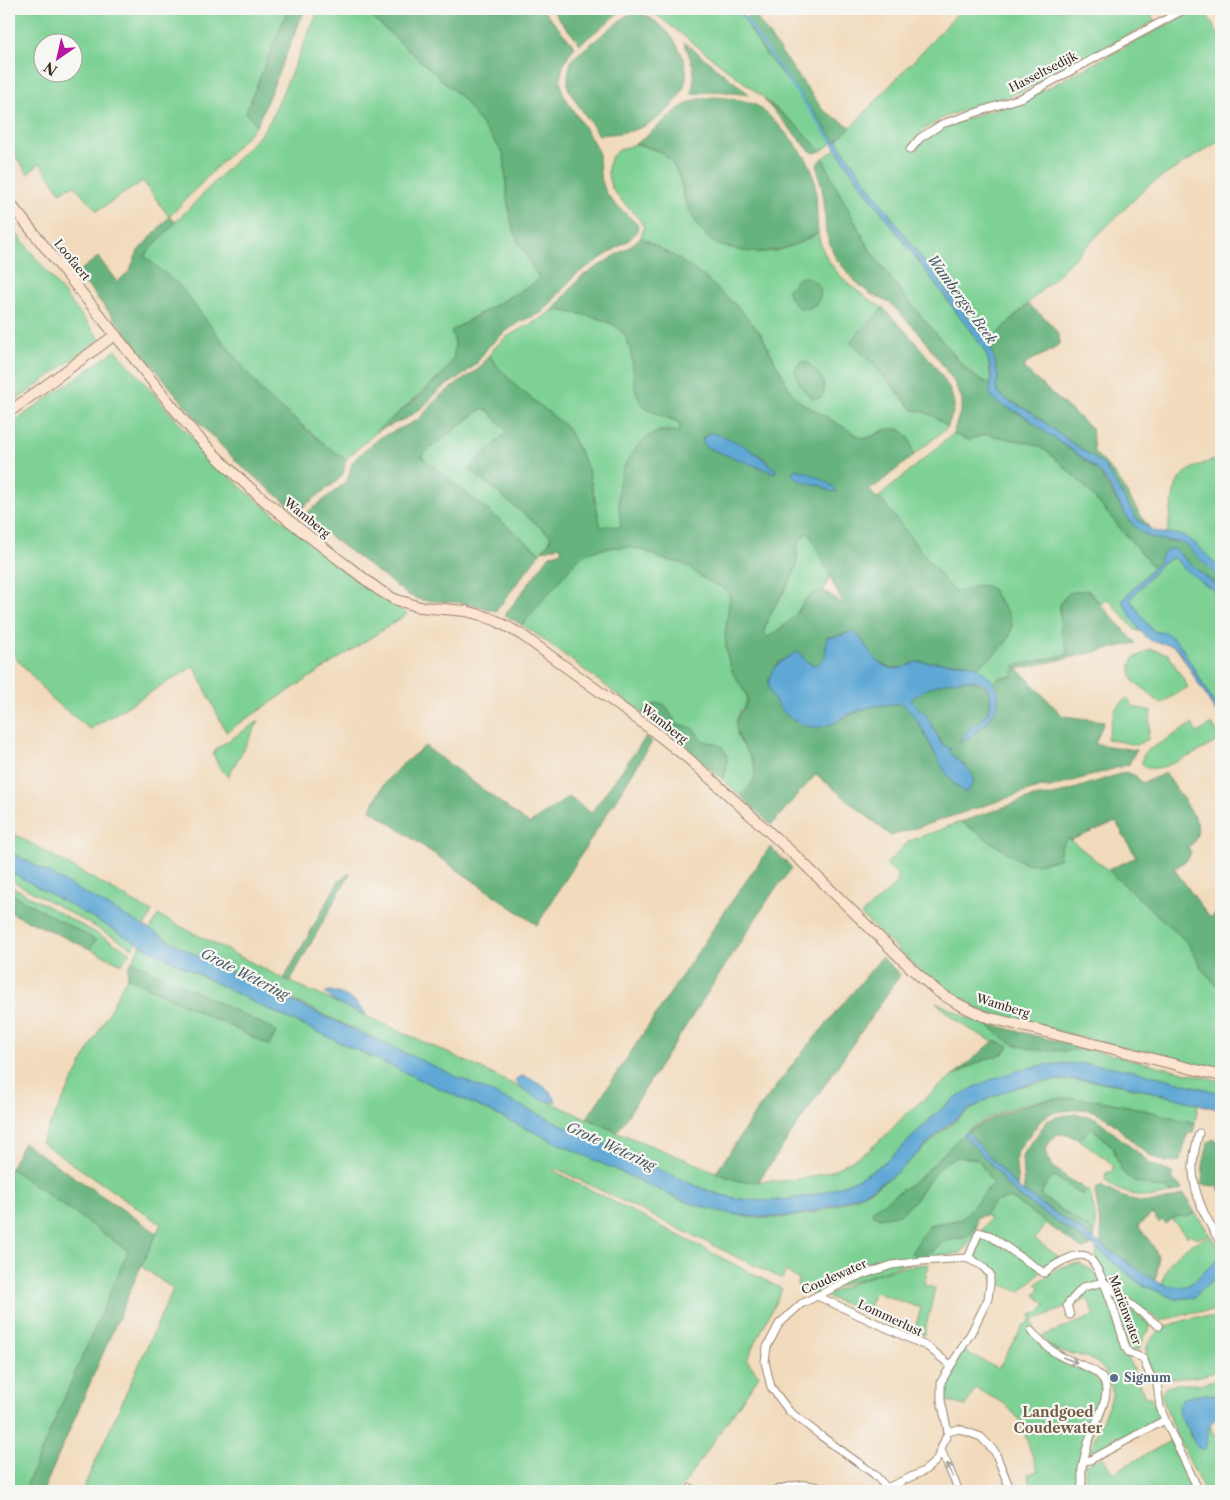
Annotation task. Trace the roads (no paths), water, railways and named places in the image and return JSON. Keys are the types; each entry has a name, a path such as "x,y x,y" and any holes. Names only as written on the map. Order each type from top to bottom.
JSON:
{"street":[{"name":"Hasseltsedijk","path":"910,150 920,138 942,124 1023,96 1185,9"},
{"name":"Loofaert","path":"9,202 117,338"},
{"path":"9,412 117,338"},
{"name":"Wamberg","path":"117,338 186,424 261,497 308,536 379,590 394,599 420,607 466,611 481,615 497,621 530,641 690,760 806,866 937,991 983,1016 1221,1076"},
{"path":"1199,1133 1193,1171 1196,1187 1207,1219 1221,1244"},
{"name":"Mariënwater","path":"973,1261 969,1256 979,1232 989,1235 1044,1273 1056,1264 1082,1255 1091,1259 1104,1282 1126,1348 1129,1353 1143,1358 1149,1373 1157,1384 1160,1407 1165,1420 1199,1491"},
{"name":"Coudewater","path":"948,1432 936,1461 924,1471 882,1490 874,1474 789,1411 771,1386 765,1362 767,1347 779,1324 801,1304 853,1278 892,1265 966,1258 973,1261"},
{"path":"973,1261 990,1274 988,1298 972,1331 941,1382 941,1400 948,1432 959,1429 981,1437 996,1452 1012,1491"},
{"path":"1070,1315 1067,1306 1083,1287 1089,1284 1104,1282 1160,1326"},
{"name":"Lommerlust","path":"817,1296 928,1347 950,1366"},
{"path":"1031,1331 1059,1356 1090,1368 1103,1380 1106,1390 1105,1398 1089,1441 1082,1470 1081,1488 1090,1491"},
{"path":"1084,1461 1090,1460 1165,1420"},
{"path":"941,1450 959,1491"},
{"path":"772,1491 800,1484 826,1491"}],"water":[{"path":"838,139 840,146 916,251 988,343 994,358 998,377 996,387 998,393 1005,399 1031,412 1104,465 1136,518 1145,526 1155,531 1180,535 1194,542 1221,570 1221,580 1185,544 1153,538 1139,530 1126,516 1106,481 1094,467 1023,415 993,399 990,390 990,366 983,348 854,175 836,149 835,141"},
{"path":"708,433 717,434 735,441 760,456 774,468 775,473 710,449 705,446 702,440"},
{"path":"796,469 825,481 837,492 795,478 792,472"},
{"path":"1169,549 1175,549 1221,589 1221,596 1183,568 1176,559 1172,558 1162,563 1130,599 1151,629 1156,632 1165,632 1179,643 1216,707 1221,711 1221,718 1177,648 1153,642 1146,637 1138,628 1122,601"},
{"path":"854,631 877,660 887,667 899,668 917,662 967,664 973,665 989,677 996,687 997,706 992,715 977,731 960,743 965,733 982,719 989,708 990,694 985,685 975,681 947,682 920,693 911,700 926,715 942,744 951,749 950,752 953,756 973,776 974,781 967,792 964,792 954,784 946,773 920,725 903,704 863,709 829,725 813,727 800,724 788,717 777,704 771,694 769,679 777,665 799,651 806,661 817,665 825,657 827,637 835,637"},
{"path":"9,851 190,952 254,984 689,1183 711,1192 734,1198 769,1201 789,1199 808,1196 845,1185 879,1166 955,1099 977,1086 1025,1069 1074,1063 1099,1065 1148,1074 1221,1093 1221,1110 1150,1091 1102,1082 1053,1080 1029,1084 997,1095 966,1112 942,1130 907,1164 888,1179 850,1199 821,1209 780,1217 761,1217 722,1212 681,1200 259,1005 141,945 9,871"},
{"path":"329,991 339,993 351,999 360,1006 366,1015 336,1003 325,993"},
{"path":"523,1076 547,1089 556,1101 539,1099 523,1089 515,1081"},
{"path":"967,1132 1018,1188 1155,1281 1178,1287 1186,1286 1221,1258 1221,1271 1194,1297 1176,1299 1141,1284 1092,1245 1023,1199 1005,1184 1000,1174 963,1134"},
{"path":"1204,1394 1221,1396 1221,1418 1212,1422 1204,1450 1194,1442 1178,1410 1183,1398"}],"waterway":[{"name":"Wambergse Beek","path":"738,9 837,148"}],"place":[{"name":"Signum","path":"1114,1378"}],"district":[{"name":"Landgoed Coudewater","path":"1058,1420"}],"water label":[{"name":"Grote Wetering","path":"245,974"},
{"name":"Grote Wetering","path":"611,1146"}]}
